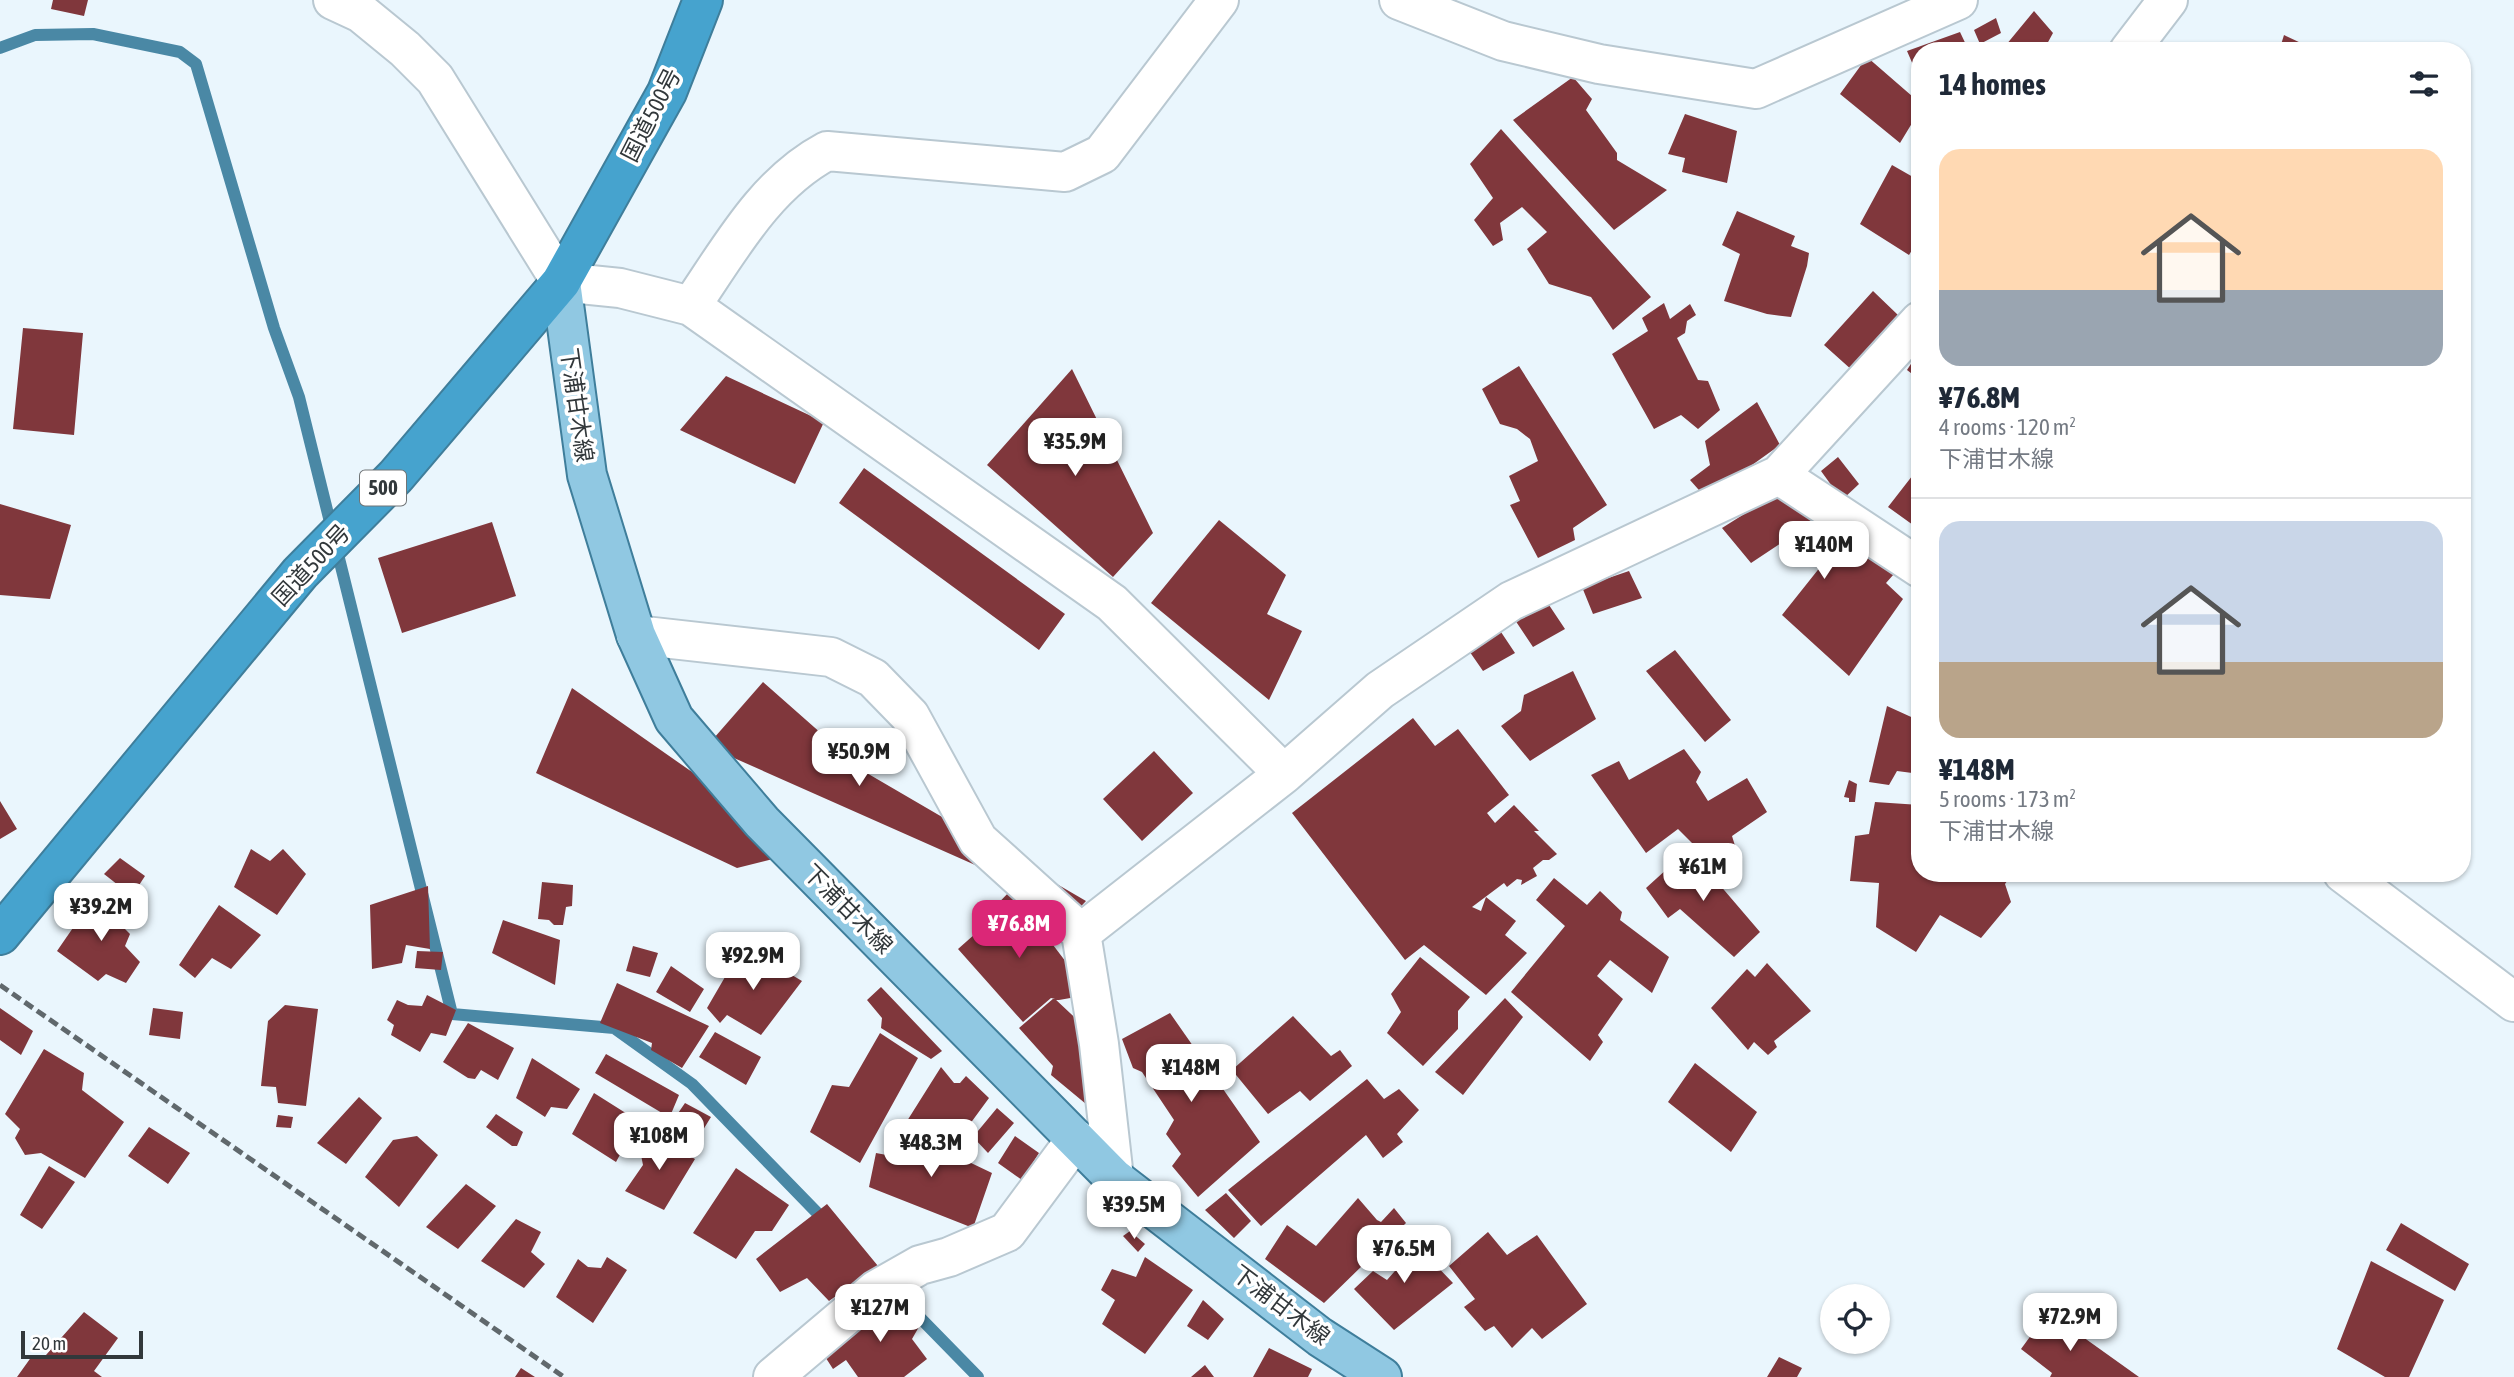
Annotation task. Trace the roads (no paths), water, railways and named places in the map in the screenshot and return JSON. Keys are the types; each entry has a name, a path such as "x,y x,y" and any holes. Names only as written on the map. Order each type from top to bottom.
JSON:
{"highway":[{"name":"国道500号","path":"0,935 300,573 396,476 561,282 667,92 703,0"}],"main road":[{"name":"下浦甘木線","path":"561,282 587,475 636,635 674,719 762,822 1114,1178 1320,1337 1382,1377"}],"street":[{"path":"333,0 361,13 405,49 435,79 561,282 620,288 691,306 1112,603 1284,774"},
{"path":"691,306 761,204 804,163 827,152 1065,172 1102,154 1219,0"},
{"path":"1399,0 1503,41 1599,64 1756,89 1958,0"},
{"path":"2136,42 2168,0"},
{"path":"1081,933 1284,774 1380,690 1511,601 1779,475 1911,331"},
{"path":"1779,475 1911,562"},
{"path":"636,635 831,657 873,678 910,716 978,841 1081,933 1099,1044 1114,1178"},
{"path":"2355,882 2514,1002"},
{"path":"773,1377 876,1290 920,1265 949,1257 1007,1232 1076,1139"}],"waterway":[{"path":"0,48 35,35 93,34 180,52 196,64 274,328 299,397 452,1014 614,1028 692,1084 828,1224"},
{"path":"890,1287 978,1377"}],"railway":[{"path":"0,985 564,1377"}]}
